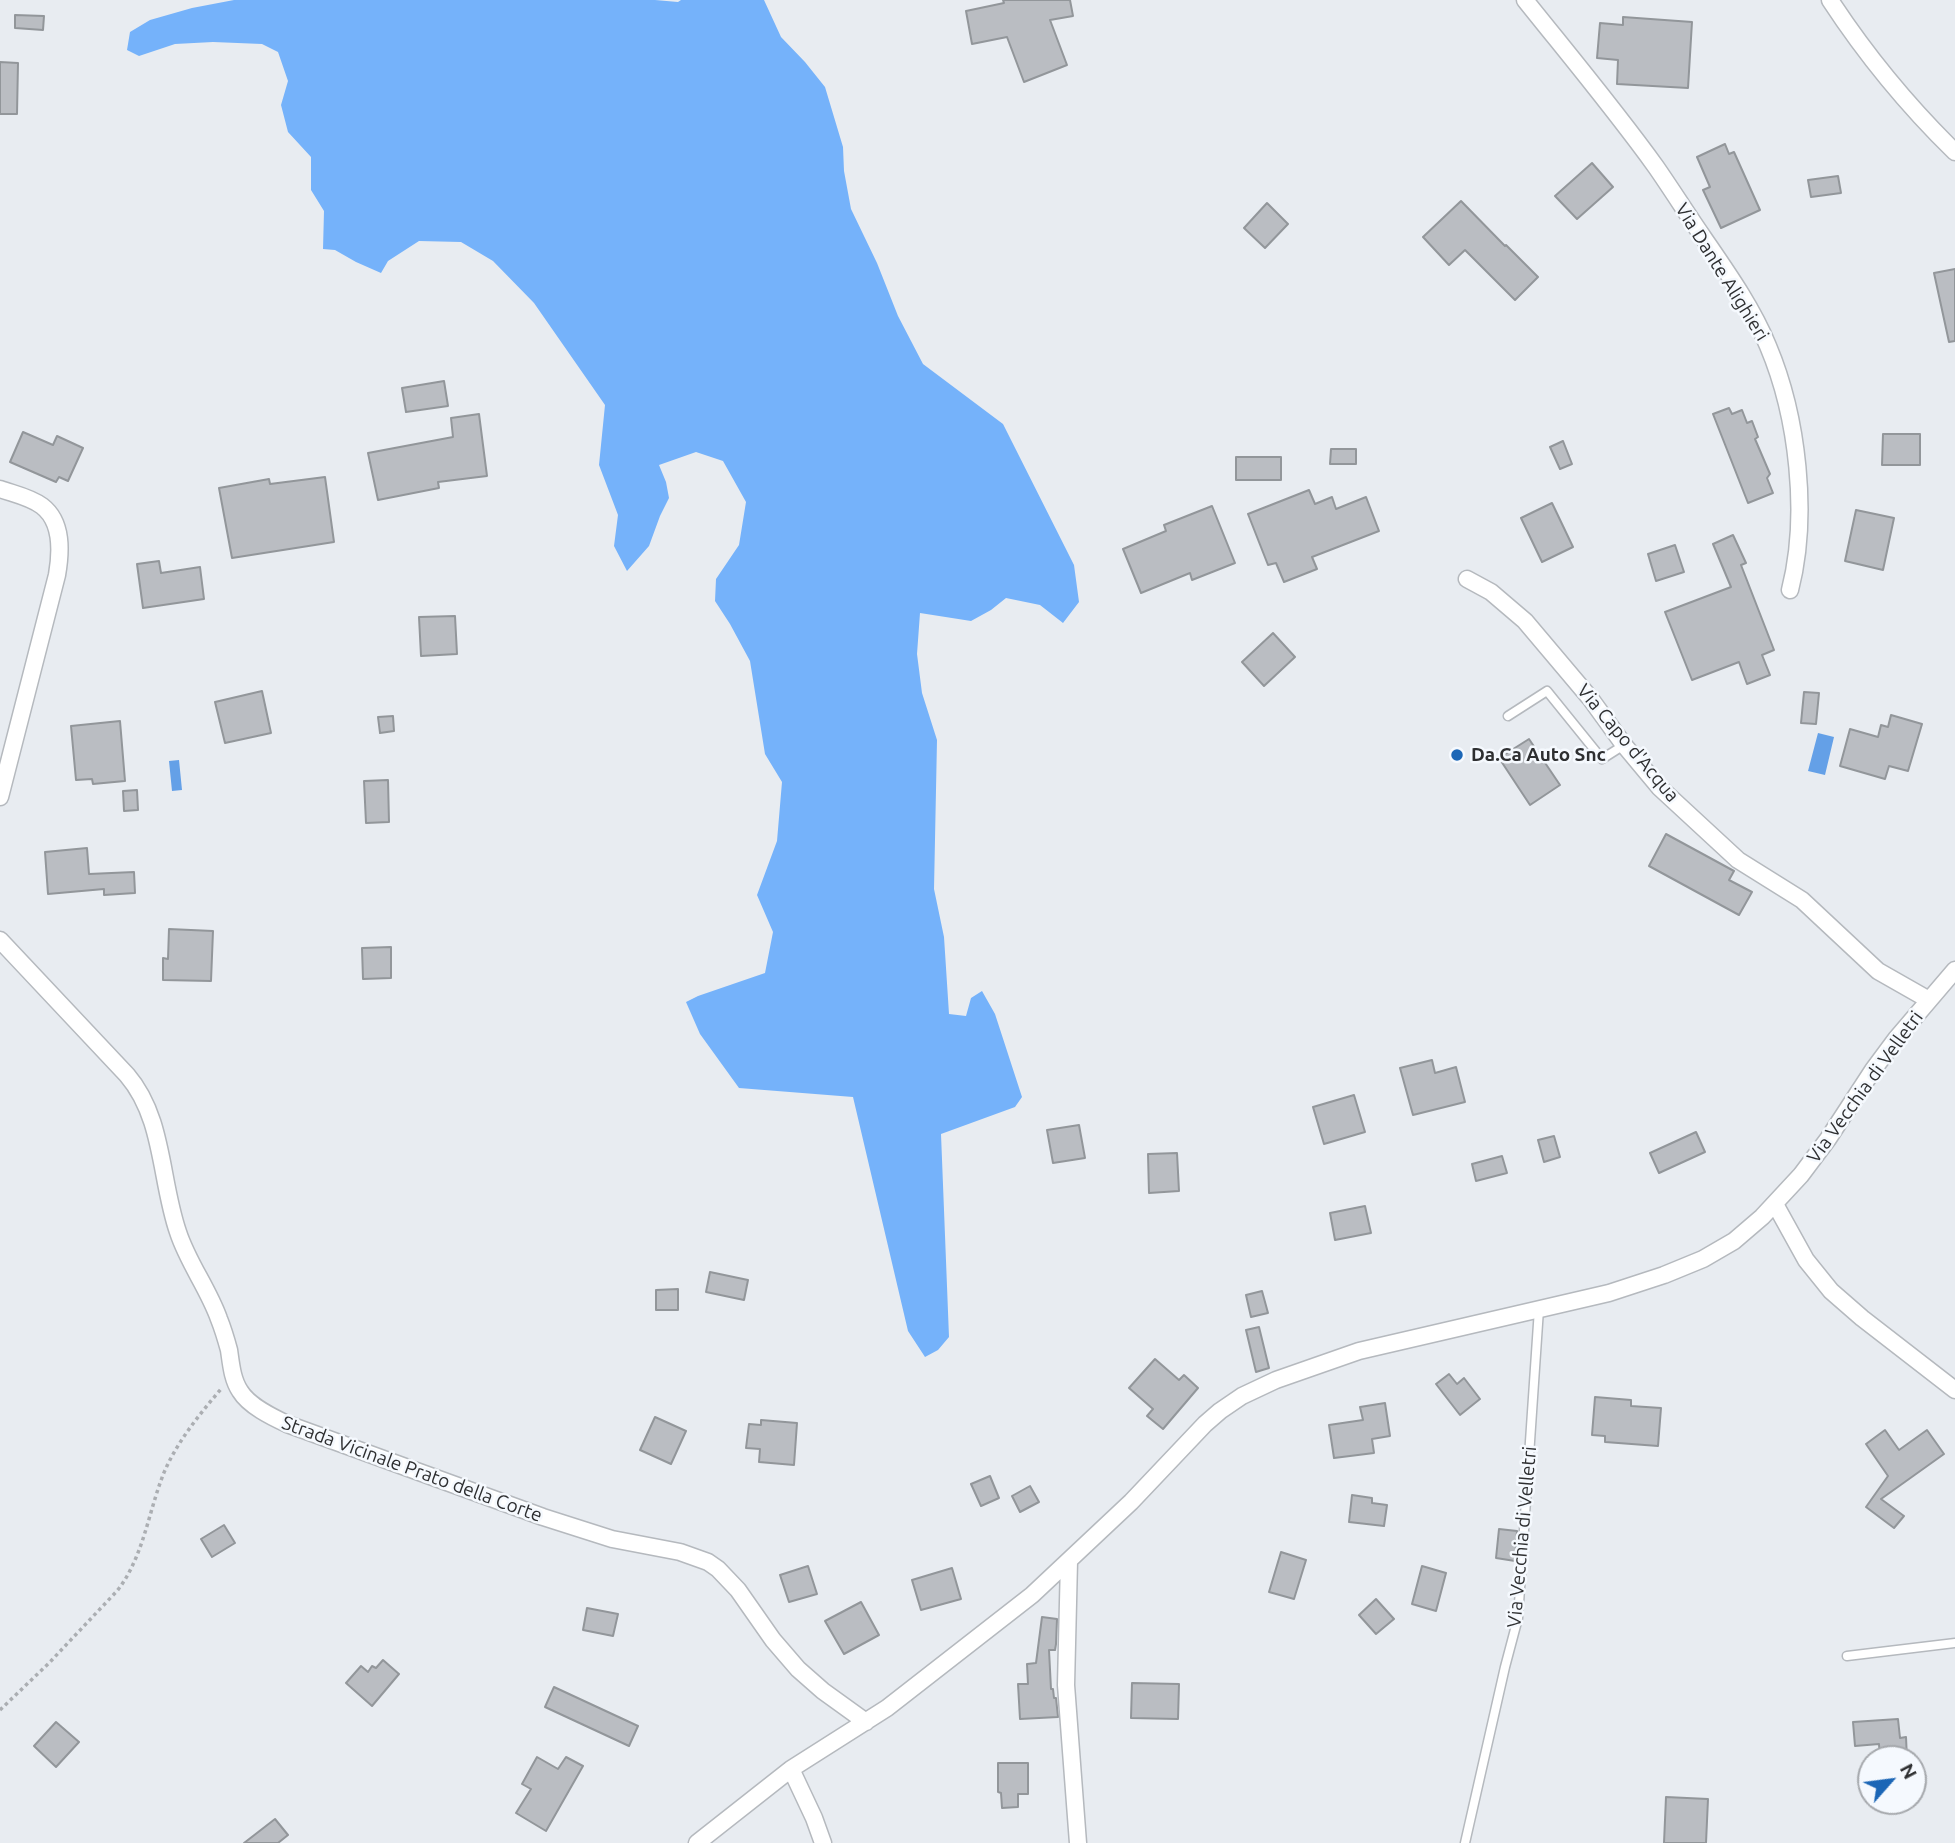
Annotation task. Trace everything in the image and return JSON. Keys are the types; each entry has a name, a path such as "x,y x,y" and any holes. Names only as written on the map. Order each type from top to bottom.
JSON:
{"street":[{"name":"Via Dante Alighieri","path":"1525,0 1656,166 1734,283 1769,347 1789,416 1797,467 1799,496 1796,564 1790,590"},
{"path":"1830,0 1923,121 1955,152"},
{"path":"0,489 34,502 46,510 57,528 60,550 57,575 0,797"},
{"name":"Via Capo d'Acqua","path":"1467,579 1492,592 1525,621 1590,698 1659,787 1738,860 1802,900 1878,971 1929,1000"},
{"path":"0,940 127,1075 142,1096 153,1123 177,1229 188,1258 219,1318 234,1376"},
{"name":"Via Vecchia di Velletri","path":"697,1843 791,1769 866,1723 911,1690 1032,1595 1131,1502 1215,1415 1242,1396 1276,1380 1343,1356 1609,1293 1690,1265 1734,1241 1775,1204 1814,1158 1873,1070 1955,970"},
{"path":"1775,1204 1806,1260 1832,1292 1861,1318 1955,1390"},
{"name":"Strada Vicinale Prato della Corte","path":"234,1376 238,1389 245,1397 269,1415 294,1427 542,1517 612,1539 680,1552 708,1562 738,1590 792,1663 823,1691 866,1723"},
{"path":"1069,1561 1066,1685 1079,1843"},
{"path":"791,1769 823,1843"}],"lane":[{"path":"1508,716 1547,691 1602,759 1624,745"},
{"name":"Via Vecchia di Velletri","path":"1465,1843 1518,1618 1539,1309"},
{"path":"1847,1656 1955,1643"}],"path":[{"path":"0,1710 49,1663 126,1579 139,1552 165,1472 176,1450 199,1416 234,1376"}],"shaded area":[{"path":"234,0 764,0 781,37 825,87 843,147 851,209 898,316 923,364 1003,424 1074,565 1079,602 1063,623 1040,605 1006,598 971,621 920,613 917,654 922,693 937,740 934,889 944,937 949,1014 966,1016 971,998 982,991 995,1014 1022,1097 1015,1107 941,1134 949,1337 938,1350 925,1357 908,1331 853,1097 739,1088 700,1034 686,1002 765,973 773,932 757,895 777,841 782,782 765,754 750,661 715,601 716,579 739,545 746,502 723,461 696,452 659,465 669,498 649,546 627,571 614,546 618,515 599,465 605,405 534,303 493,261 461,242 419,241 388,261 381,273 335,250 323,249 324,211 311,190 311,157 288,132 281,105 288,81 278,52 262,44 213,42 175,44 139,56 127,50 130,32 150,20"},
{"path":"1818,733 1834,737 1825,775 1808,771"},
{"path":"179,760 182,790 172,791 169,761"}],"building":[{"path":"1003,0 1070,0 1073,16 1050,20 1067,65 1024,82 1007,37 972,44 966,11 1004,3"},
{"path":"15,15 44,16 43,30 15,28"},
{"path":"1623,17 1692,22 1688,88 1617,84 1618,60 1597,58 1600,23 1623,25"},
{"path":"0,62 18,63 17,114 0,114"},
{"path":"1725,144 1729,154 1734,152 1760,210 1721,228 1703,190 1710,187 1697,157"},
{"path":"1592,163 1613,187 1577,219 1555,196"},
{"path":"1838,176 1841,193 1811,197 1808,180"},
{"path":"1461,201 1538,277 1515,300 1465,250 1449,265 1423,237"},
{"path":"1267,203 1288,224 1265,248 1244,228"},
{"path":"1955,269 1955,341 1949,342 1934,273"},
{"path":"444,381 448,406 406,412 402,388"},
{"path":"1729,408 1732,414 1742,410 1747,423 1752,421 1758,437 1755,439 1770,474 1767,478 1773,493 1748,503 1713,414"},
{"path":"479,414 487,476 438,482 439,488 378,500 368,453 453,437 451,418"},
{"path":"23,432 53,445 57,436 83,448 68,481 59,477 56,482 10,462"},
{"path":"1883,434 1920,434 1920,465 1882,465"},
{"path":"1563,441 1572,464 1560,469 1550,447"},
{"path":"1331,449 1356,449 1356,464 1330,464"},
{"path":"1236,457 1281,457 1281,480 1236,480"},
{"path":"325,477 334,542 232,558 219,488 269,479 270,484"},
{"path":"1309,490 1315,504 1332,497 1336,509 1366,497 1379,531 1312,557 1317,569 1284,582 1276,563 1268,565 1248,514"},
{"path":"1552,503 1573,547 1542,562 1521,518"},
{"path":"1212,506 1235,563 1192,580 1190,573 1141,593 1123,549 1166,531 1164,525"},
{"path":"1856,510 1894,518 1883,570 1845,561"},
{"path":"1733,535 1746,563 1741,565 1774,650 1762,655 1770,675 1747,684 1739,662 1692,680 1665,612 1731,587 1713,544"},
{"path":"1675,545 1684,572 1656,581 1648,554"},
{"path":"159,561 161,573 200,567 204,599 143,608 137,564"},
{"path":"455,616 457,654 421,656 419,617"},
{"path":"1273,633 1295,657 1264,686 1242,662"},
{"path":"262,691 271,733 225,743 215,702"},
{"path":"1804,692 1819,693 1816,724 1801,723"},
{"path":"1891,715 1922,724 1908,771 1889,766 1885,779 1840,766 1850,729 1878,737 1881,725 1888,727"},
{"path":"393,716 394,731 380,733 378,717"},
{"path":"120,721 125,781 93,784 92,779 76,780 71,726"},
{"path":"1529,739 1560,785 1530,805 1499,758"},
{"path":"388,780 389,822 366,823 364,781"},
{"path":"137,790 138,810 124,811 123,791"},
{"path":"1666,834 1734,871 1729,880 1752,892 1739,915 1649,866"},
{"path":"87,848 89,874 134,872 135,893 104,895 104,889 48,894 45,852"},
{"path":"169,929 213,931 211,981 163,980 163,958 168,959"},
{"path":"391,947 391,978 363,979 362,948"},
{"path":"1432,1060 1435,1073 1456,1067 1465,1102 1413,1115 1400,1068"},
{"path":"1354,1095 1365,1132 1324,1144 1313,1107"},
{"path":"1079,1125 1085,1158 1053,1163 1047,1130"},
{"path":"1696,1132 1705,1152 1659,1173 1650,1153"},
{"path":"1554,1136 1560,1157 1544,1162 1538,1140"},
{"path":"1177,1153 1179,1191 1149,1193 1148,1154"},
{"path":"1502,1156 1507,1173 1476,1181 1472,1164"},
{"path":"1365,1206 1371,1233 1335,1240 1330,1213"},
{"path":"710,1272 748,1280 744,1300 706,1292"},
{"path":"678,1289 678,1310 656,1310 656,1290"},
{"path":"1262,1291 1268,1313 1251,1317 1246,1295"},
{"path":"1259,1327 1269,1368 1256,1372 1246,1330"},
{"path":"1155,1359 1179,1380 1184,1375 1198,1388 1163,1429 1147,1416 1153,1409 1129,1388"},
{"path":"1449,1374 1457,1384 1464,1378 1480,1399 1460,1415 1436,1384"},
{"path":"1595,1397 1631,1400 1631,1406 1661,1408 1658,1446 1605,1442 1605,1436 1592,1435"},
{"path":"1385,1403 1390,1436 1372,1439 1374,1453 1334,1458 1329,1425 1363,1420 1360,1407"},
{"path":"655,1417 686,1431 671,1464 640,1450"},
{"path":"761,1420 797,1423 794,1465 759,1462 760,1449 746,1448 749,1424 761,1425"},
{"path":"1885,1430 1899,1450 1927,1430 1944,1454 1881,1499 1904,1516 1894,1528 1866,1507 1888,1476 1866,1444"},
{"path":"990,1476 999,1498 981,1506 971,1484"},
{"path":"1030,1486 1039,1502 1020,1512 1012,1496"},
{"path":"1352,1495 1372,1498 1372,1503 1387,1505 1384,1526 1349,1522"},
{"path":"224,1525 235,1543 212,1557 201,1539"},
{"path":"1499,1529 1517,1531 1515,1561 1496,1558"},
{"path":"1281,1552 1306,1560 1294,1599 1269,1592"},
{"path":"808,1566 817,1594 789,1602 780,1575"},
{"path":"1422,1566 1446,1573 1436,1611 1412,1604"},
{"path":"952,1568 961,1599 921,1610 912,1580"},
{"path":"1376,1599 1394,1619 1376,1634 1359,1615"},
{"path":"861,1602 879,1635 844,1654 825,1621"},
{"path":"587,1608 618,1614 613,1636 583,1630"},
{"path":"1042,1617 1057,1619 1055,1650 1049,1650 1051,1689 1056,1698 1058,1717 1020,1719 1018,1684 1028,1684 1027,1664 1036,1663"},
{"path":"383,1660 399,1674 372,1706 346,1683 361,1666 368,1672 372,1666 376,1668"},
{"path":"1132,1683 1179,1684 1178,1719 1131,1718"},
{"path":"554,1687 638,1726 629,1746 545,1707"},
{"path":"1898,1719 1900,1738 1906,1737 1906,1745 1855,1746 1853,1722"},
{"path":"56,1722 79,1742 56,1767 34,1746"},
{"path":"537,1757 558,1769 566,1757 583,1766 546,1831 516,1813 531,1789 522,1784"},
{"path":"998,1763 1028,1763 1028,1794 1018,1794 1018,1807 1002,1808 1001,1793 998,1792"},
{"path":"1666,1797 1708,1799 1706,1843 1664,1843"},
{"path":"275,1819 288,1835 278,1843 244,1843"}],"place":[{"name":"Da.Ca Auto Snc","path":"1457,755"}]}
